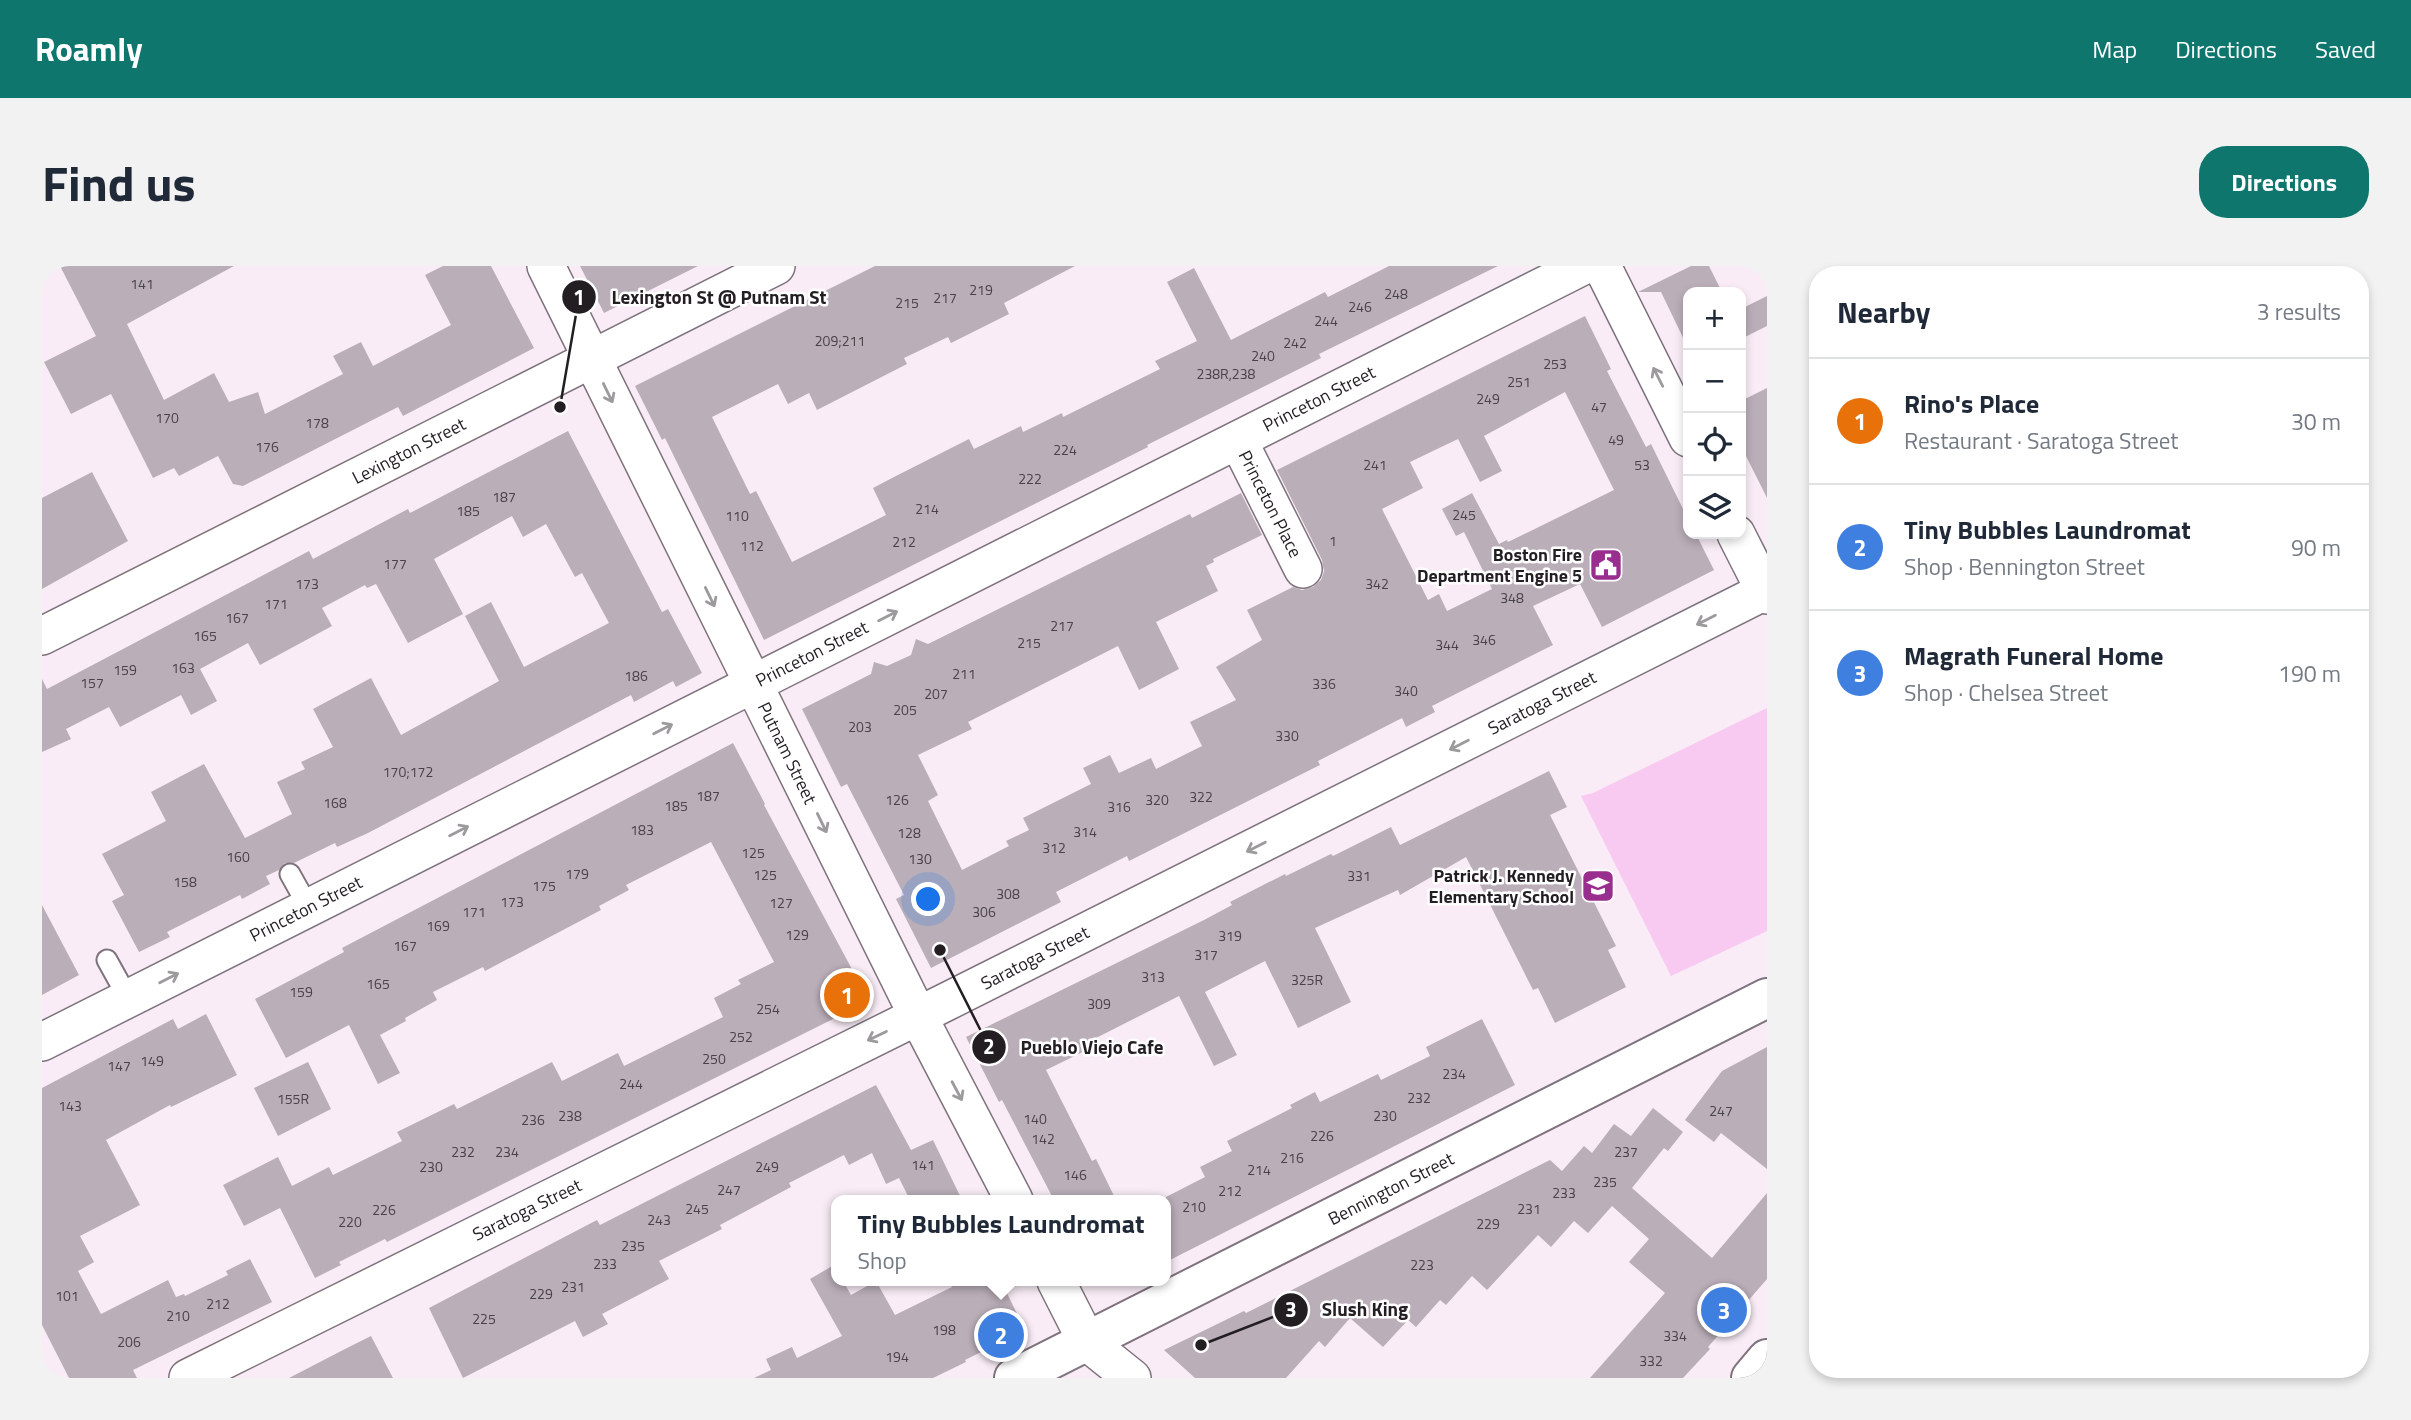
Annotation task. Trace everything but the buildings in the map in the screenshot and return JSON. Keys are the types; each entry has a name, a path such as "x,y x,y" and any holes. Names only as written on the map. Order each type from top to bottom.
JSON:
{"main road":[{"name":"Bennington Street","path":"1014,1378 1767,998"},
{"path":"1751,1378 1767,1359"}],"street":[{"name":"Putnam Street","path":"546,266 918,1016 1011,1195"},
{"name":"Lexington Street","path":"42,636 776,266"},
{"name":"Princeton Street","path":"42,1042 309,908 407,851 753,684 1583,266"},
{"path":"1602,266 1683,428"},
{"name":"Princeton Place","path":"1238,440 1303,569"},
{"path":"1739,539 1766,592"},
{"name":"Saratoga Street","path":"188,1378 1766,592"},
{"path":"1059,1286 1087,1342 1132,1378"},
{"path":"1056,1378 1087,1342"}],"lane":[{"path":"290,874 309,908"},
{"path":"107,960 128,999"}],"shaded area":[{"path":"1767,708 1767,931 1671,976 1581,796 1593,793"}],"place":[{"name":"Lexington St @ Putnam St","path":"560,407"},
{"name":"Boston Fire Department Engine 5","path":"1606,565"},
{"name":"Patrick J. Kennedy Elementary School","path":"1598,886"},
{"name":"Pueblo Viejo Cafe","path":"940,950"},
{"name":"Rino's Place","path":"847,995"},
{"name":"Magrath Funeral Home","path":"1724,1310"},
{"name":"Tiny Bubbles Laundromat","path":"1001,1335"},
{"name":"Slush King","path":"1201,1345"}]}
